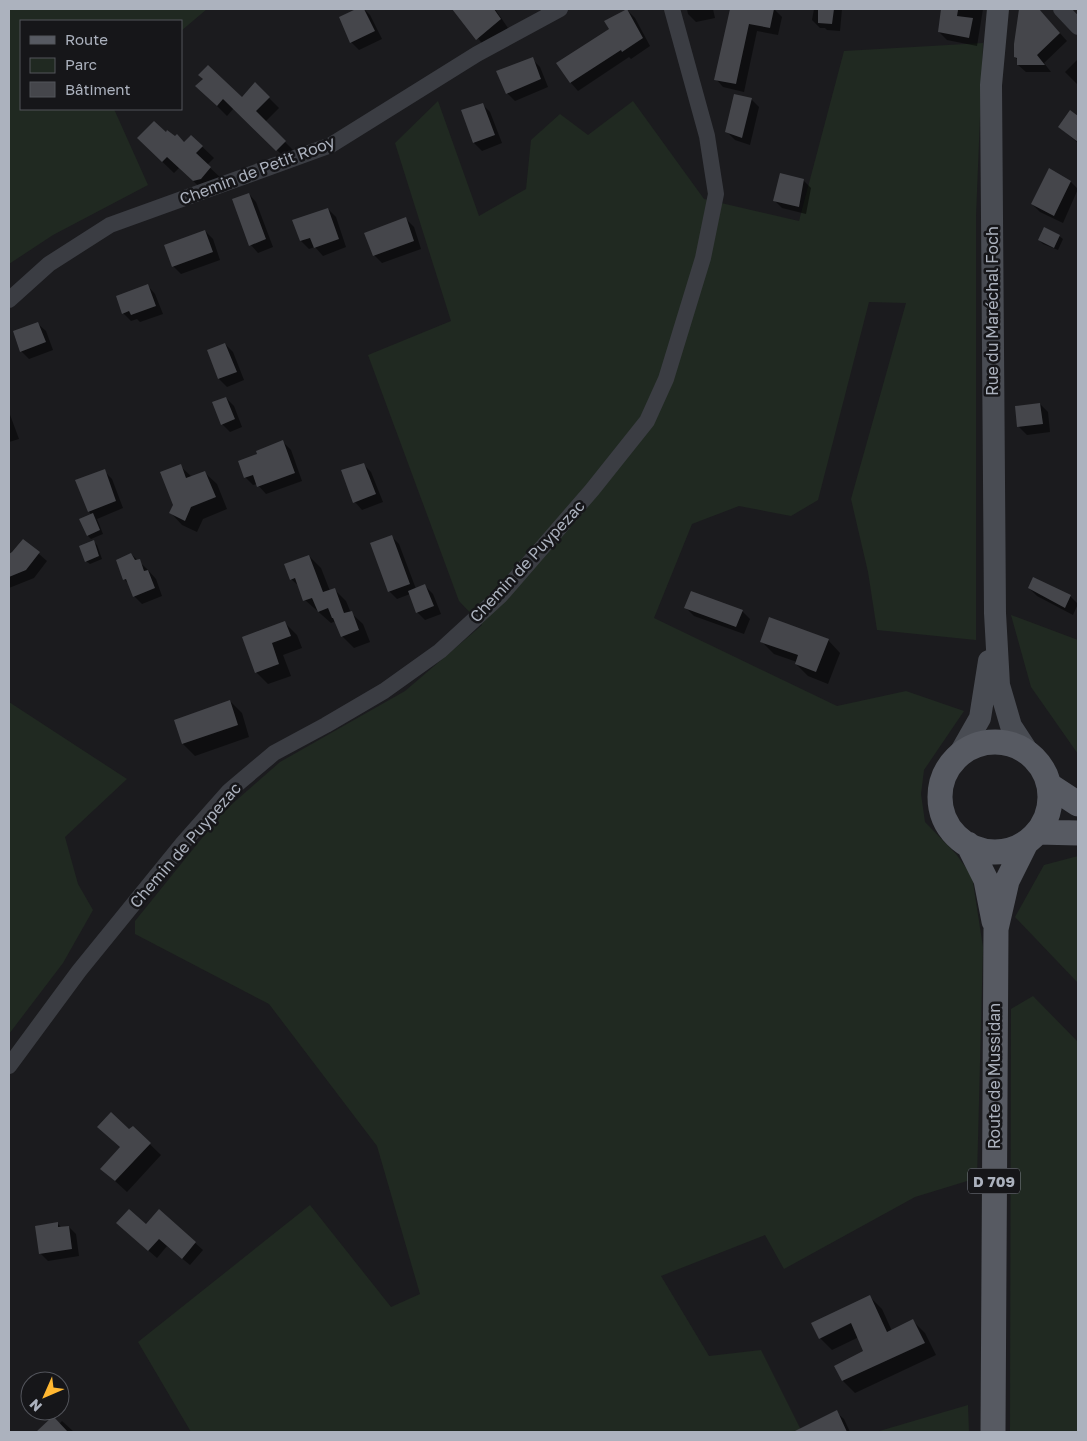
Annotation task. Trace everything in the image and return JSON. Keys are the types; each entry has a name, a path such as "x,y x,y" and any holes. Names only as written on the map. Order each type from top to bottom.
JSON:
{"main road":[{"name":"Rue du Maréchal Foch","path":"998,9 991,85 995,613 1000,685 1012,726 1030,755"},
{"name":"Rue du Maréchal Foch","path":"959,755 980,718 995,613"},
{"path":"1032,838 1046,818 1050,802 1048,785 1042,768 1030,755 1017,747 1002,743 987,743 972,747 959,755 947,770 943,779 940,788 940,807 947,825 960,840 976,850 995,853 1011,850 1032,838 1078,833"},
{"path":"1048,785 1078,804"},
{"name":"Route de Mussidan","path":"996,929 1007,881 1032,838"},
{"name":"Route de Mussidan","path":"968,844 986,880 996,929 994,1432"}],"street":[{"name":"Chemin de Petit Rooy","path":"9,300 50,264 110,225 331,145 477,54 560,9"},
{"name":"Chemin de Puypezac","path":"9,1066 84,965 229,791 274,753 384,692 440,651 501,595 592,490 647,422 666,379 703,258 716,194 707,136 672,9"},
{"path":"1061,9 1078,27"}],"green space":[{"path":"9,9 207,9 182,30 182,20 20,20 20,110 114,110 148,185 53,235 9,264"},
{"path":"983,43 976,216 976,640 877,630 868,572 851,499 906,303 869,302 818,500 791,516 739,506 692,524 654,618 837,706 906,691 964,711 924,770 921,794 925,822 956,854 972,876 983,947 977,1178 915,1197 784,1269 765,1235 661,1276 709,1356 761,1350 802,1432 191,1432 138,1342 310,1205 391,1307 420,1294 377,1146 269,1004 135,934 135,921 223,812 280,762 405,691 482,625 459,601 368,355 451,321 395,143 438,101 479,216 526,189 531,140 560,114 588,135 633,101 704,199 799,221 844,51"},
{"path":"1011,615 1078,640 1078,754 1031,687"},
{"path":"9,702 127,779 65,837 78,884 93,910 63,963 9,1034"},
{"path":"1078,856 1078,983 1015,917 1044,865"},
{"path":"1033,996 1078,1042 1078,1432 1010,1432 1011,1009"},
{"path":"968,1405 969,1432 876,1432"}],"building":[{"path":"356,9 364,9 375,31 350,43 339,17"},
{"path":"452,9 494,9 501,19 476,40"},
{"path":"627,9 643,38 570,83 556,63 609,29 604,21"},
{"path":"730,9 774,9 770,28 749,24 736,84 714,80"},
{"path":"818,9 834,9 832,24 818,23"},
{"path":"941,9 958,10 957,16 973,18 969,38 938,32"},
{"path":"1019,9 1039,9 1060,33 1037,55 1045,65 1017,65 1017,58 1014,57 1014,44"},
{"path":"533,57 541,79 506,94 496,71"},
{"path":"208,65 242,97 255,82 270,97 256,111 286,141 276,151 223,99 217,106 195,86 203,79 198,75"},
{"path":"734,94 752,98 742,138 725,132"},
{"path":"483,103 495,135 473,143 461,110"},
{"path":"1070,110 1078,116 1078,142 1058,127"},
{"path":"154,121 166,132 167,130 175,136 177,134 184,142 191,135 203,146 196,153 211,167 201,179 193,181 167,157 162,162 137,138"},
{"path":"1049,168 1071,181 1054,216 1031,204"},
{"path":"780,173 804,179 799,207 773,201"},
{"path":"249,193 266,239 249,246 232,199"},
{"path":"328,208 339,239 314,248 310,238 300,241 292,220"},
{"path":"406,217 414,241 373,256 364,233"},
{"path":"1044,227 1060,235 1054,248 1038,240"},
{"path":"205,230 213,252 172,267 164,245"},
{"path":"148,284 156,306 131,315 129,311 122,314 116,296"},
{"path":"38,322 46,342 20,352 13,331"},
{"path":"225,343 237,372 218,379 207,350"},
{"path":"226,397 235,419 221,425 212,402"},
{"path":"1040,403 1043,424 1017,427 1015,406"},
{"path":"283,440 295,473 257,487 253,475 244,478 238,461 257,454 256,451"},
{"path":"364,463 376,494 353,503 341,470"},
{"path":"181,464 186,478 205,471 216,497 191,507 185,521 169,513 173,505 160,472"},
{"path":"105,469 116,501 88,512 75,480"},
{"path":"93,513 100,530 87,536 79,519"},
{"path":"392,535 410,584 388,592 370,543"},
{"path":"23,539 40,552 26,570 9,577 9,554"},
{"path":"94,540 99,556 85,562 79,546"},
{"path":"131,553 135,560 140,559 144,571 148,570 155,588 133,597 126,579 123,580 116,560"},
{"path":"309,555 323,592 335,588 344,613 352,611 359,630 341,637 328,608 318,612 312,598 303,601 295,578 290,580 284,564"},
{"path":"1033,577 1071,595 1065,608 1028,588"},
{"path":"425,584 434,606 416,613 408,591"},
{"path":"691,591 743,610 736,627 684,608"},
{"path":"769,617 829,639 816,672 795,664 798,655 760,642"},
{"path":"285,621 291,636 272,643 279,664 255,673 242,637"},
{"path":"230,700 238,725 182,744 174,720"},
{"path":"111,1112 129,1129 133,1126 151,1143 115,1181 100,1169 120,1147 97,1127"},
{"path":"129,1209 146,1224 159,1209 196,1242 182,1259 159,1239 148,1251 116,1223"},
{"path":"58,1222 58,1227 69,1226 72,1249 39,1254 35,1226"},
{"path":"870,1295 887,1332 913,1319 925,1343 842,1381 834,1366 863,1351 851,1323 819,1339 811,1323"},
{"path":"837,1410 847,1432 793,1432"},
{"path":"48,1421 58,1421 68,1432 36,1432"}]}
